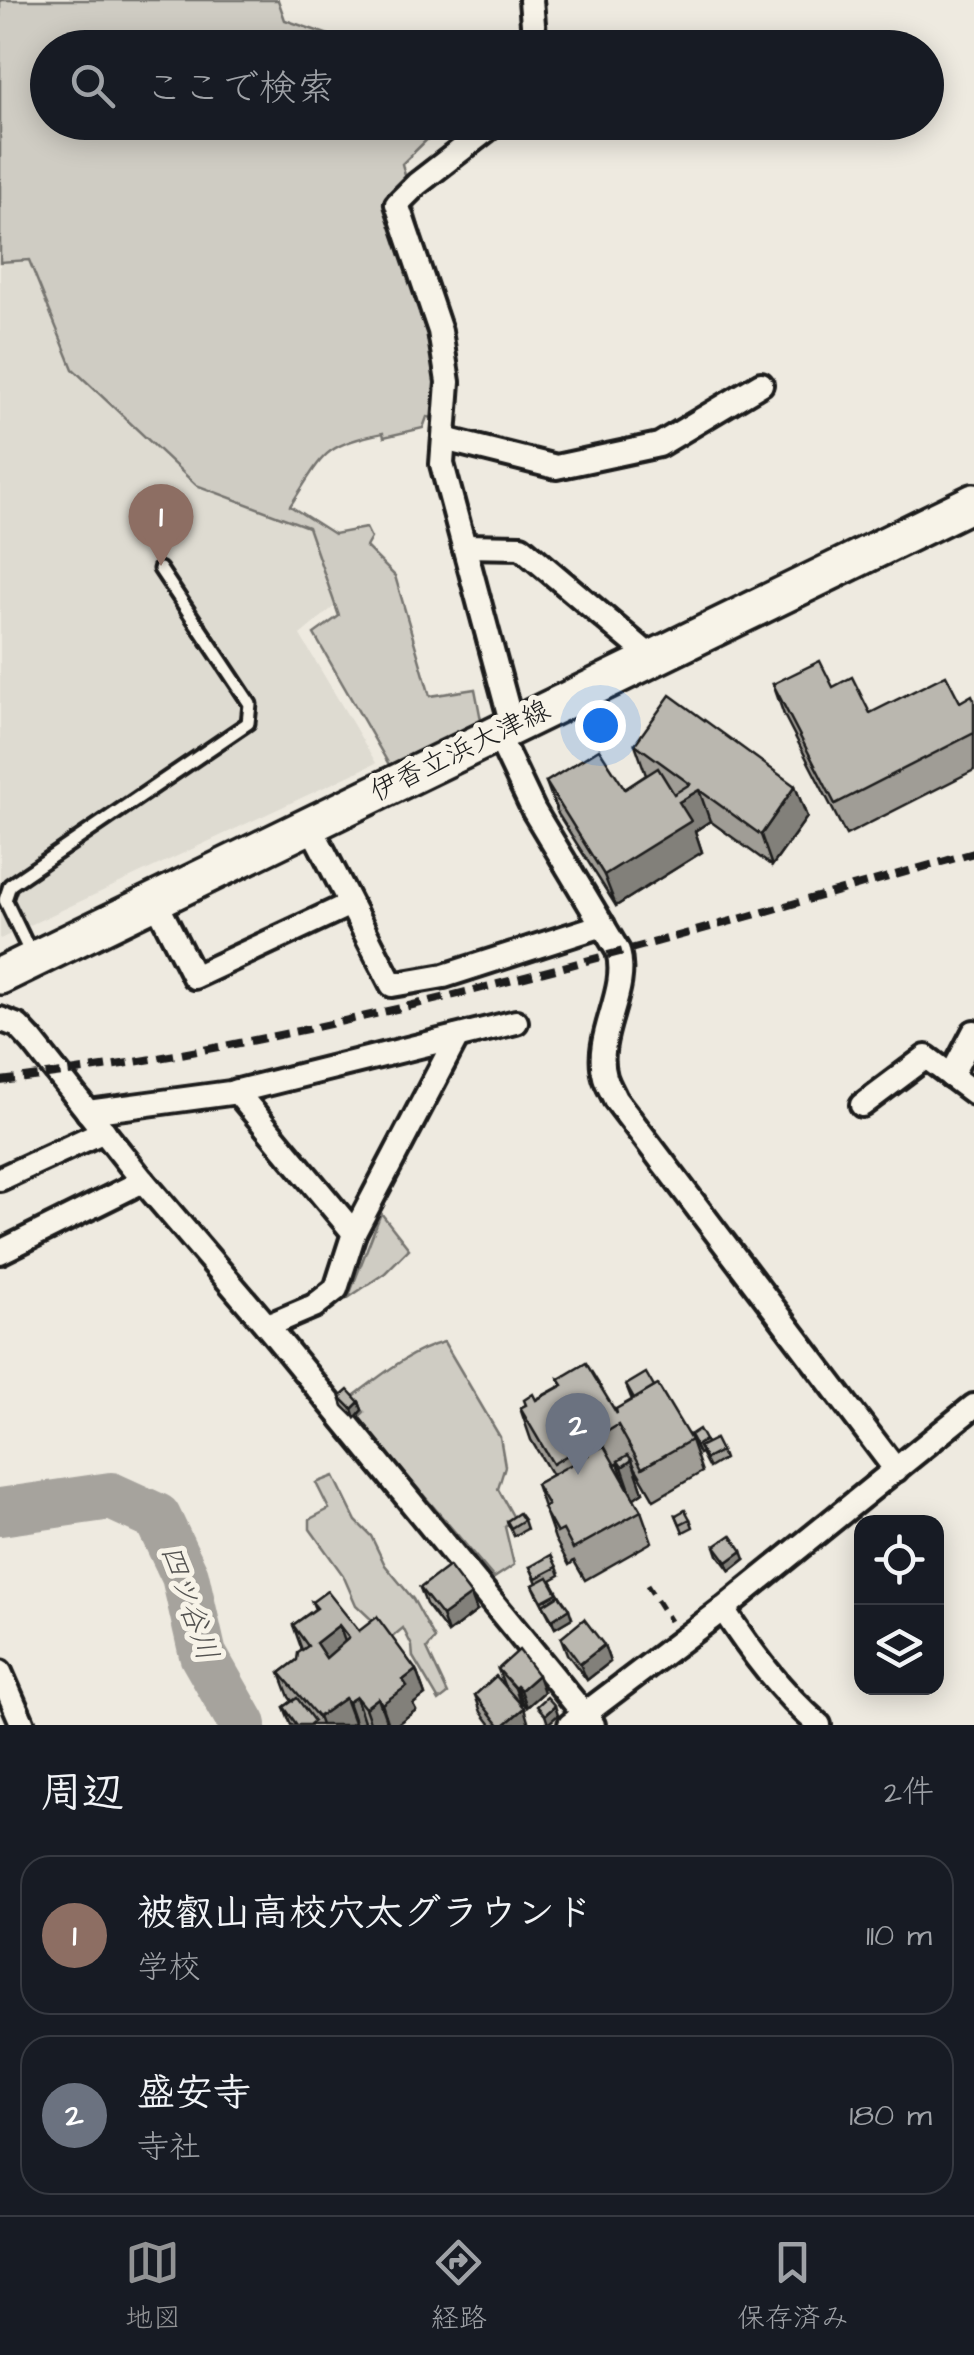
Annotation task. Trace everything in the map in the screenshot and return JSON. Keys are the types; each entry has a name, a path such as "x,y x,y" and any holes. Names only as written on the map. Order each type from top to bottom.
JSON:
{"main road":[{"name":"伊香立浜大津線","path":"0,976 974,502"}],"street":[{"path":"531,0 533,30"},
{"path":"474,140 397,204 440,331 448,382 442,464 505,729 534,811 614,941 621,963 606,1041 604,1074 615,1099 896,1470"},
{"path":"444,439 556,466 659,444 761,384"},
{"path":"464,546 521,547 651,657"},
{"path":"310,825 392,985 444,976 603,925"},
{"path":"156,902 194,977 350,904"},
{"path":"0,1019 6,1019 25,1034 267,1326 583,1721 974,1406"},
{"path":"88,1112 236,1091 516,1022"},
{"path":"951,1076 974,1032"},
{"path":"267,1326 314,1306 336,1289 354,1234 457,1037"},
{"path":"862,1106 926,1057 974,1092"},
{"path":"236,1091 354,1234"},
{"path":"0,1178 104,1132"},
{"path":"0,1252 144,1181"},
{"path":"723,1609 752,1653 792,1701 819,1725"},
{"path":"0,1672 23,1725"}],"lane":[{"path":"34,960 5,900 10,884 248,723 250,704 160,569"}],"path":[{"path":"647,1585 682,1640"}],"shaded area":[{"path":"0,0 278,0 285,20 314,30 30,30 30,140 427,140 402,164 462,384 439,419 427,417 423,428 384,437 383,433 335,448 318,464 290,506 334,534 366,528 371,538 366,547 395,576 430,696 475,689 481,720 391,768 314,634 339,616 308,527 196,485 73,369 29,260 0,262"},
{"path":"29,260 73,369 196,485 308,527 336,605 300,635 376,763 0,939 0,262"},
{"path":"381,1213 409,1249 385,1273 348,1298"},
{"path":"444,1342 500,1437 505,1466 498,1489 514,1518 505,1527 514,1565 494,1578 358,1418 364,1412 351,1398 407,1358"},
{"path":"334,1476 356,1521 371,1536 385,1565 413,1599 435,1639 427,1649 448,1694 439,1701 413,1657 403,1628 391,1638 356,1605 343,1575 310,1529 310,1519 329,1509 316,1483"}],"building":[{"path":"820,661 833,687 852,677 870,713 946,675 960,702 972,695 974,733 835,804 773,684"},
{"path":"670,695 795,786 761,835 699,790 679,802 691,821 604,875 546,782 599,749 625,789 658,768 674,794 690,784 635,744"},
{"path":"586,1363 617,1414 616,1409 658,1385 691,1440 642,1468 618,1425 595,1439 600,1448 604,1446 641,1511 573,1549 563,1530 557,1533 543,1508 548,1505 536,1484 588,1455 582,1446 553,1464 520,1408 533,1394 536,1400 563,1385 559,1379"},
{"path":"646,1373 654,1387 634,1399 626,1385"},
{"path":"348,1390 359,1402 352,1409 340,1397"},
{"path":"699,1429 705,1440 696,1446 690,1435"},
{"path":"715,1439 721,1451 706,1459 699,1447"},
{"path":"628,1455 632,1460 622,1467 618,1461"},
{"path":"685,1510 690,1519 680,1524 676,1515"},
{"path":"519,1513 524,1520 511,1528 507,1521"},
{"path":"731,1535 742,1551 727,1562 715,1546"},
{"path":"551,1555 557,1567 536,1578 530,1567"},
{"path":"449,1566 471,1595 442,1616 420,1588"},
{"path":"548,1577 557,1593 542,1601 533,1585"},
{"path":"327,1591 359,1631 377,1617 416,1670 403,1680 407,1686 382,1704 378,1698 365,1708 356,1697 348,1702 345,1698 318,1717 280,1673 308,1646 293,1625 317,1608 312,1602","holes":["339,1625 349,1638 326,1658 316,1643"]},
{"path":"559,1595 569,1609 552,1620 543,1605"},
{"path":"584,1619 604,1645 580,1664 561,1638"},
{"path":"519,1650 538,1675 521,1690 498,1669"},
{"path":"496,1676 524,1708 504,1725 499,1725 475,1695"},
{"path":"547,1697 555,1706 545,1715 537,1706"},
{"path":"297,1698 314,1721 309,1725 297,1725 284,1707"}],"waterway":[{"name":"四ツ谷川","path":"0,1512 111,1496 157,1517 185,1576 203,1655 243,1725"}],"railway":[{"path":"0,1081 124,1064 370,1015 612,954 974,853"}],"place":[{"name":"被叡山高校穴太グラウンド","path":"161,566"},
{"name":"盛安寺","path":"578,1475"}]}
